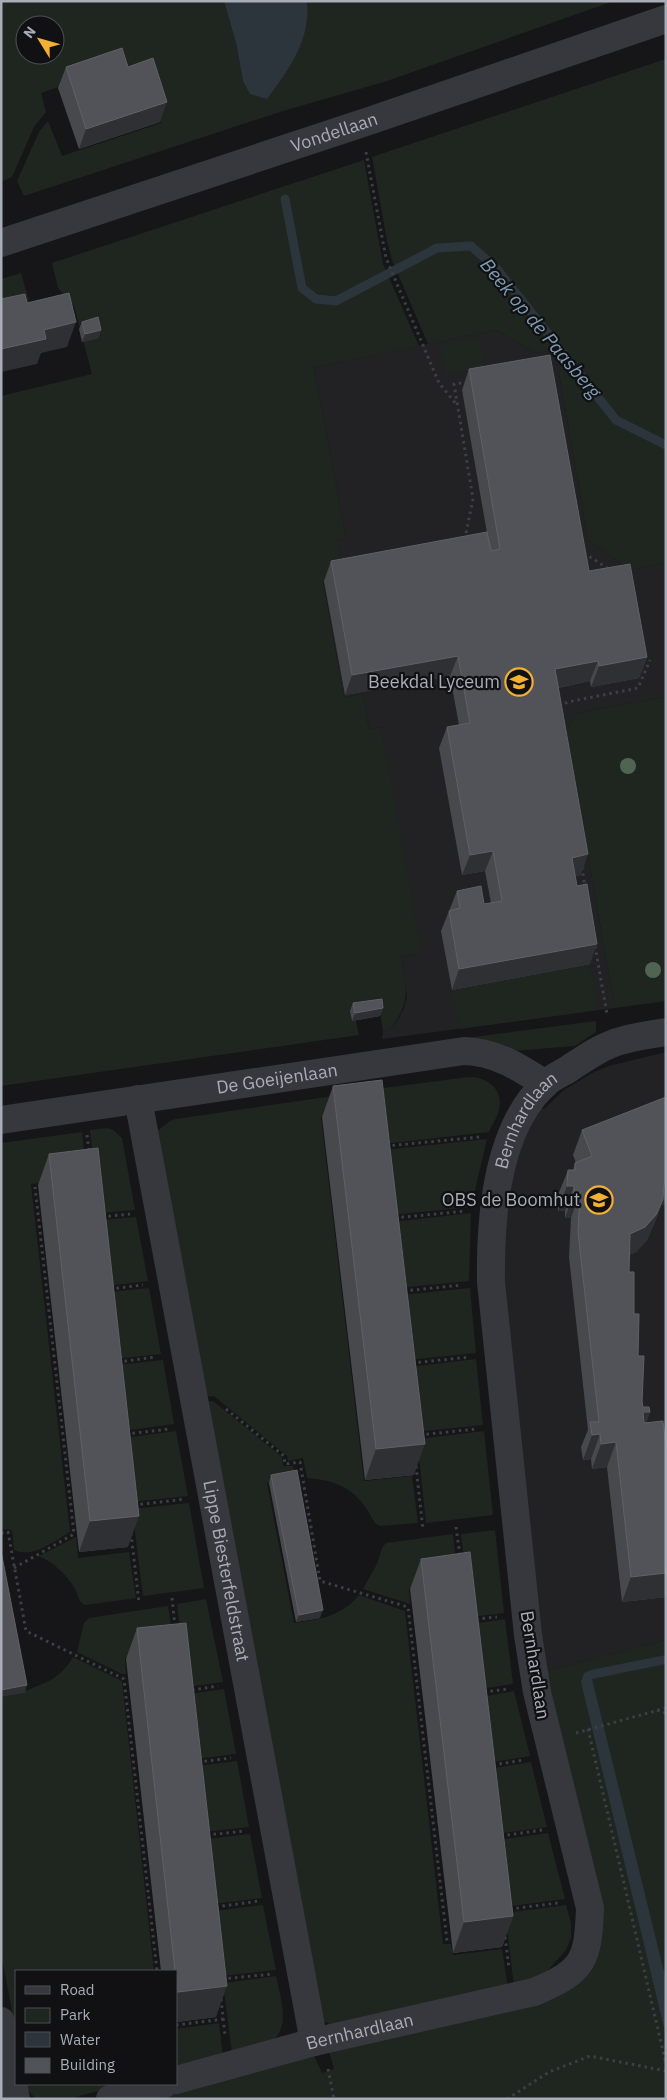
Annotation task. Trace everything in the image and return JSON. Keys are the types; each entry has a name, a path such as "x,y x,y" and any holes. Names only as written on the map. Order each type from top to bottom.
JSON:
{"street":[{"name":"Vondellaan","path":"1,243 360,124 666,19"},
{"name":"Bernhardlaan","path":"178,2079 314,2042 534,1992 560,1981 580,1962 589,1942 590,1908 537,1692 530,1645 498,1354 491,1282 490,1246 494,1208 502,1167 513,1133 525,1107 545,1084 599,1050 624,1040 666,1032"},
{"name":"De Goeijenlaan","path":"1,1120 464,1051 480,1051 515,1064 545,1084"},
{"name":"Lippe Biesterfeldstraat","path":"138,1099 314,2042"},
{"path":"1,2021 16,2099"},
{"path":"110,2099 160,2085"}],"path":[{"path":"360,124 386,258 439,383 458,406"},
{"path":"466,533 473,499 454,384 472,381"},
{"path":"578,548 615,574"},
{"path":"556,715 559,706 568,702 638,688 650,660"},
{"path":"581,861 586,896"},
{"path":"594,942 613,1044"},
{"path":"83,1107 89,1152"},
{"path":"378,1147 513,1133"},
{"path":"14,1568 74,1534 35,1187"},
{"path":"387,1219 494,1208"},
{"path":"104,1289 172,1282"},
{"path":"395,1292 491,1282"},
{"path":"112,1362 185,1354"},
{"path":"404,1364 498,1354"},
{"path":"120,1435 196,1413 214,1399 284,1456 285,1464 300,1462 320,1580 408,1607 447,1941"},
{"path":"412,1436 506,1426"},
{"path":"416,1464 423,1530"},
{"path":"128,1506 212,1496"},
{"path":"130,1525 139,1603"},
{"path":"456,1527 461,1564"},
{"path":"1,1533 8,1532 26,1631 124,1679 157,1970"},
{"path":"172,1598 177,1635"},
{"path":"184,1691 247,1682"},
{"path":"666,1708 588,1729 666,2064"},
{"path":"656,1710 666,1712"},
{"path":"192,1763 260,1754"},
{"path":"485,1766 553,1756"},
{"path":"493,1837 570,1826"},
{"path":"201,1836 274,1828"},
{"path":"210,1907 286,1898"},
{"path":"502,1910 588,1899"},
{"path":"504,1929 512,1997"},
{"path":"219,1980 300,1971"},
{"path":"220,1990 229,2066"},
{"path":"178,2025 224,2019"},
{"path":"507,2099 549,2072 590,2056 666,2071"}],"shaded area":[{"name":"Beekdal Lyceum","path":"496,330 535,353 545,351 564,364 559,373 588,540 631,570 666,562 666,697 578,713 566,731 615,1008 382,1039 383,1031 390,1030 399,1018 407,997 401,956 417,954 381,727 369,729 363,694 344,697 323,580 337,540 346,538 314,367"},
{"path":"666,1052 666,1640 542,1672 500,1251 516,1158 539,1106 544,1109 564,1090 594,1072 609,1066"}],"green space":[{"path":"1,1 224,1 236,43 243,81 308,5 307,1 614,1 384,82 283,111 24,196 17,181 39,132 48,121 62,156 161,123 146,77 116,67 41,93 46,112 34,127 12,177 1,182"},
{"path":"666,59 666,562 631,570 588,540 559,373 563,364 545,351 535,353 496,330 428,344 392,260 372,157"},
{"path":"364,160 383,264 419,346 314,367 346,538 337,540 343,576 323,581 344,697 363,694 369,729 381,727 421,947 417,954 401,956 406,987 402,1010 390,1030 383,1031 379,1006 350,1010 352,1021 356,1021 359,1035 1,1086 1,396 92,374 74,306 58,288 52,263"},
{"path":"21,273 30,304 1,314 1,279"},
{"path":"479,338 484,367 445,375 439,346"},
{"path":"666,697 666,1001 615,1008 566,731 578,713"},
{"path":"590,964 598,1010 460,1029 452,990"},
{"path":"596,1021 596,1032 575,1046 512,1051 465,1038"},
{"path":"469,1077 488,1082 497,1091 499,1096 499,1110 489,1132 383,1144 376,1089"},
{"path":"367,1091 370,1110 321,1116 364,1481 412,1476 418,1523 380,1526 374,1522 356,1496 334,1483 307,1478 303,1458 288,1461 287,1456 214,1396 202,1397 156,1132 170,1121 176,1119"},
{"path":"107,1128 113,1130 122,1138 135,1210 99,1213 90,1130"},
{"path":"82,1132 87,1178 31,1184 70,1532 36,1551 21,1552 14,1550 12,1531 8,1529 1,1530 1,1143"},
{"path":"487,1139 471,1207 391,1215 383,1150"},
{"path":"471,1213 469,1281 399,1288 392,1222"},
{"path":"136,1217 148,1281 107,1286 100,1220"},
{"path":"149,1288 161,1354 115,1359 108,1292"},
{"path":"470,1288 476,1353 408,1360 400,1295"},
{"path":"476,1359 483,1425 416,1432 408,1367"},
{"path":"163,1360 174,1424 123,1431 116,1365"},
{"path":"213,1401 282,1457 283,1466 293,1466 295,1477 267,1483 294,1623 329,1616 345,1608 359,1595 405,1611 443,1944 451,1944 453,1955 502,1949 508,1988 331,2025 324,2021 203,1402"},
{"path":"176,1431 188,1496 131,1502 124,1438"},
{"path":"484,1431 493,1515 426,1523 417,1439"},
{"path":"189,1503 204,1588 143,1596 132,1509"},
{"path":"495,1530 504,1613 471,1617 461,1534"},
{"path":"453,1534 458,1583 409,1588 410,1604 363,1589 386,1543"},
{"path":"76,1537 78,1558 129,1552 136,1598 85,1605 81,1602 75,1589 64,1574 50,1562 39,1556"},
{"path":"206,1599 223,1682 187,1687 177,1604"},
{"path":"168,1606 175,1652 125,1658 126,1674 122,1674 77,1652 84,1623 89,1618"},
{"path":"505,1619 513,1684 479,1689 472,1624"},
{"path":"666,1640 666,2099 147,2099 313,2053 322,2073 334,2069 328,2048 594,1964 600,1949 601,1935 542,1672"},
{"path":"73,1657 122,1681 154,1970 15,1970 15,2026 1,1953 1,1697 25,1693 25,1691 58,1675"},
{"path":"224,1689 236,1754 196,1759 188,1694"},
{"path":"514,1691 530,1756 488,1763 480,1697"},
{"path":"237,1761 249,1827 205,1832 197,1766"},
{"path":"531,1762 547,1827 496,1834 489,1769"},
{"path":"548,1833 565,1899 505,1907 497,1840"},
{"path":"250,1834 262,1898 213,1904 206,1839"},
{"path":"263,1905 276,1970 222,1976 214,1911"},
{"path":"566,1905 571,1923 571,1938 566,1950 541,1978 514,1986 505,1913"},
{"path":"276,1976 283,2012 281,2029 277,2036 261,2046 232,2053 223,1983"},
{"path":"219,2023 223,2056 178,2068 178,2029"},
{"path":"27,2085 120,2085 68,2099 36,2099 28,2090"}],"water":[{"path":"224,1 307,1 306,29 302,41 283,77 267,99 250,94 243,81 236,43"},
{"path":"666,1655 666,1664 592,1679 666,1980 666,2036 581,1682 584,1673 591,1670"}],"building":[{"path":"122,48 128,67 153,58 167,102 86,129 66,67"},
{"path":"69,293 76,322 44,330 46,339 1,349 1,299 25,294 27,303"},
{"path":"98,317 101,330 85,334 82,322"},
{"name":"Beekdal Lyceum","path":"550,355 589,571 630,564 647,657 599,666 598,661 555,669 588,854 572,858 577,886 587,884 597,944 459,969 449,911 460,908 457,891 481,886 484,904 502,901 493,851 470,855 447,727 470,723 458,656 352,675 331,561 487,532 491,551 500,549 469,369"},
{"path":"382,999 383,1008 355,1013 353,1003"},
{"path":"382,1080 425,1444 376,1449 333,1086"},
{"path":"666,1097 666,1182 664,1183 663,1199 656,1215 645,1227 630,1234 629,1272 634,1272 634,1314 639,1314 638,1356 644,1356 642,1402 643,1407 649,1407 650,1412 643,1412 644,1423 663,1421 666,1449 666,1573 631,1577 616,1442 601,1444 600,1434 592,1435 590,1422 599,1422 578,1232 580,1193 574,1193 574,1186 567,1186 568,1170 575,1170 575,1163 592,1156 582,1130"},
{"path":"98,1148 139,1516 90,1521 49,1154"},
{"path":"297,1470 323,1610 299,1615 271,1475"},
{"path":"1,1551 27,1685 1,1690"},
{"path":"470,1552 513,1916 464,1922 421,1559"},
{"path":"186,1623 227,1986 178,1992 178,1970 175,1970 137,1628"}],"waterway":[{"name":"Beek op de Paasberg","path":"285,199 302,288 316,299 336,301 437,248 471,246 497,269 616,420 666,445"}],"place":[{"name":"Beekdal Lyceum","path":"519,682"},
{"name":"OBS de Boomhut","path":"599,1200"}]}
